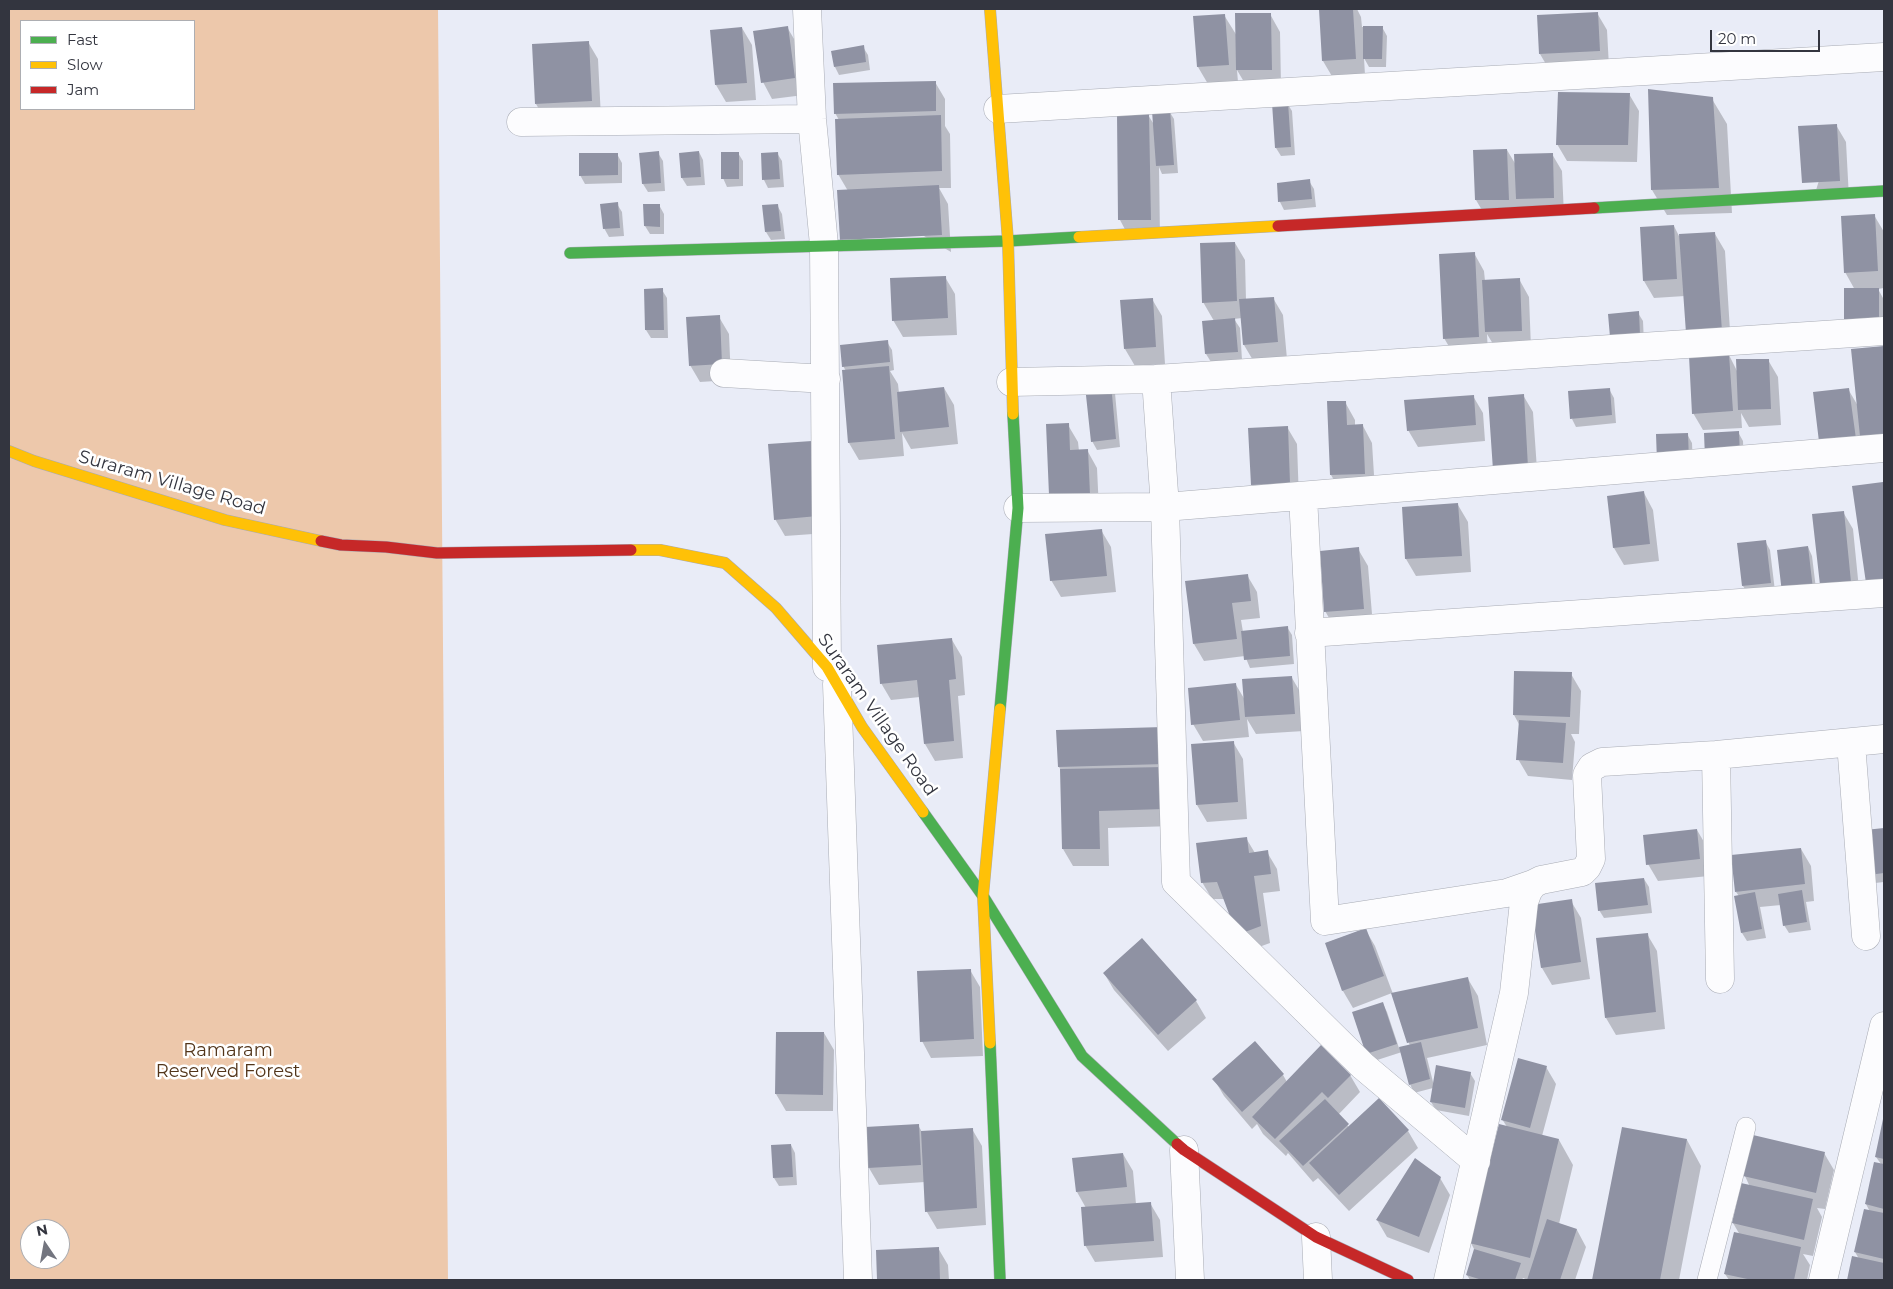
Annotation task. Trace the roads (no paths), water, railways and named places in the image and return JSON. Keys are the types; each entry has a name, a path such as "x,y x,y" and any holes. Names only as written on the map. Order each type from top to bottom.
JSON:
{"street":[{"path":"807,9 812,119 824,245 832,675 858,1280"},
{"path":"990,9 1008,240 1011,382 1018,508 983,896 1000,1280"},
{"path":"998,109 1884,57"},
{"path":"521,122 812,119"},
{"path":"570,253 1008,240 1884,191"},
{"path":"1011,382 1156,379 1884,331"},
{"path":"724,373 826,379"},
{"path":"1156,379 1165,507 1176,882 1363,1066 1476,1161"},
{"path":"1018,508 1165,507 1884,448"},
{"name":"Suraram Village Road","path":"9,451 34,461 225,520 340,545 386,547 437,553 660,550 725,562 776,608 832,675 862,726 983,896 1082,1056 1184,1150 1316,1237 1408,1280"},
{"path":"1302,496 1325,920 1507,893 1541,880 1582,872 1587,867 1591,858 1587,775 1592,767 1602,762 1716,755 1884,739"},
{"path":"1309,634 1884,593"},
{"path":"1851,743 1866,936"},
{"path":"1716,755 1720,979"},
{"path":"1448,1280 1514,993 1524,902 1528,891 1534,884"},
{"path":"1823,1280 1884,1026"},
{"path":"1184,1150 1190,1280"},
{"path":"1316,1237 1318,1280"}],"lane":[{"path":"1707,1280 1746,1126"}],"park label":[{"name":"Ramaram Reserved Forest","path":"228,1061"}]}
